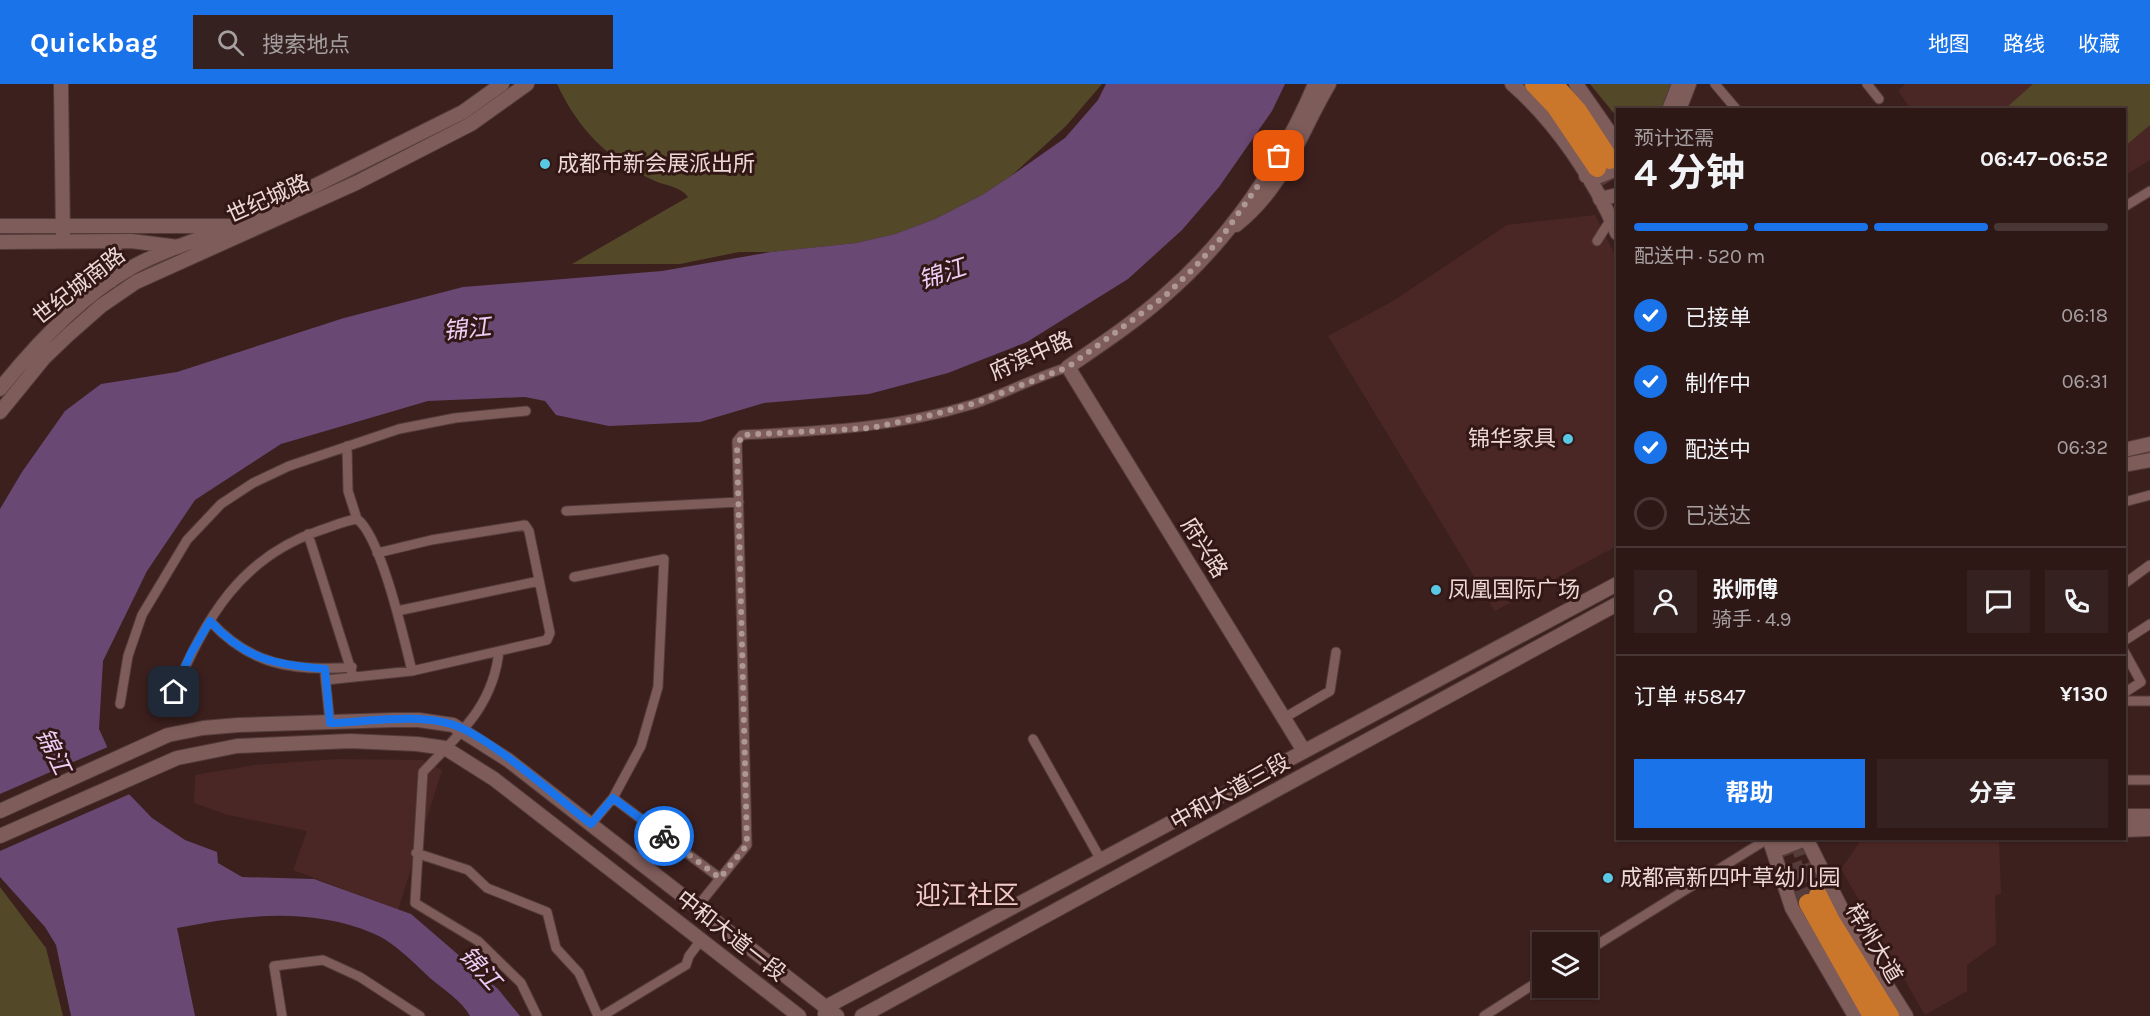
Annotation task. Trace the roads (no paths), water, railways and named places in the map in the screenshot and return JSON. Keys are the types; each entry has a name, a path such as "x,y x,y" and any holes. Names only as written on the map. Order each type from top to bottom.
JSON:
{"highway":[{"path":"1534,84 1605,163"},
{"path":"1554,84 1578,111 1605,163"},
{"name":"梓州大道","path":"1872,1016 1813,899 1831,921 1890,1016"}],"main road":[{"path":"61,84 63,241"},
{"name":"世纪城路","path":"0,226 234,226 463,112 502,84"},
{"name":"世纪城路","path":"0,412 44,358 101,306 136,282 387,167 471,124 527,84"},
{"path":"1221,238 1284,136 1308,84"},
{"name":"府滨中路","path":"1068,367 1164,297 1221,238 1279,156 1315,84"},
{"path":"1221,238 1257,209 1271,192 1292,160 1329,84"},
{"path":"1512,84 1544,117 1605,163"},
{"path":"1576,84 1605,163 1600,199 1616,231"},
{"path":"1669,108 1679,84"},
{"path":"1680,108 1689,84"},
{"path":"1600,199 1616,195"},
{"name":"世纪城南路","path":"0,389 42,341 76,309 129,269 234,226"},
{"path":"107,241 114,247 118,259 116,273 110,284"},
{"path":"0,242 131,241 200,252"},
{"name":"府兴路","path":"1068,367 1304,751"},
{"path":"2126,450 2150,444"},
{"path":"2126,465 2150,460"},
{"path":"0,811 168,735 203,728 419,720 453,725 508,760 697,906 829,1013 1101,860 1616,585"},
{"name":"中和大道三段","path":"862,1016 1616,605"},
{"name":"中和大道一段","path":"0,836 177,758 237,746 394,742 446,748 494,779 794,1015"},
{"path":"2126,816 2150,816"},
{"path":"2126,830 2150,830"},
{"path":"1798,840 1771,843 1792,908 1855,1016"},
{"path":"1807,840 1853,932 1906,1016"}],"street":[{"path":"1715,84 1735,108"},
{"path":"1867,84 1879,99"},
{"path":"2126,206 2150,191"},
{"path":"1597,241 1611,219"},
{"name":"府滨中路","path":"739,502 737,447 742,435 871,428 976,403 1068,367"},
{"path":"120,704 128,656 142,615 187,540 221,504 253,483 347,446 399,429 444,420 526,411"},
{"path":"347,446 348,490 357,519 365,525 377,553 397,611 412,670"},
{"path":"2126,501 2150,495"},
{"path":"566,511 739,502 747,845 697,906"},
{"path":"174,692 191,653 210,621 245,573 261,559 308,534 357,519"},
{"path":"326,680 412,670 547,640 549,633 529,531 525,525 431,540 377,553"},
{"path":"308,534 352,667 352,678"},
{"path":"574,577 664,559 658,687 641,746 613,798 591,824"},
{"path":"2126,583 2150,565"},
{"path":"397,611 539,581"},
{"path":"210,621 228,640 251,655 277,664 325,669 352,667"},
{"path":"2126,640 2150,624"},
{"path":"499,651 492,689 464,731 423,772 416,853 415,903 478,941 521,983 537,1016"},
{"path":"1284,718 1330,691 1336,652"},
{"path":"2126,655 2141,682"},
{"path":"325,669 330,723"},
{"path":"2126,692 2150,677"},
{"path":"2126,701 2150,701"},
{"path":"1033,739 1101,860"},
{"path":"2126,780 2150,780"},
{"path":"613,798 720,878"},
{"path":"1598,945 1771,843"},
{"path":"416,853 468,870 487,888 547,912 556,948 579,973 600,1016 686,965 688,956 701,940"},
{"path":"282,1016 274,966 323,960 360,976 420,1016"},
{"path":"1484,1016 1532,985"},
{"path":"400,1016 408,1007"}],"water":[{"name":"锦江","path":"1106,84 1285,84 1272,111 1219,187 1182,230 1128,279 1027,342 948,373 869,394 764,403 700,422 609,426 556,415 545,401 525,397 428,401 281,444 195,500 147,571 103,661 99,729 129,794 152,818 185,840 217,852 218,863 242,877 314,879 411,914 498,989 520,1016 470,1016 457,1000 403,953 388,941 372,933 325,919 276,916 226,920 177,928 195,1016 71,1016 56,945 45,927 0,877 0,509 22,472 65,411 101,384 177,372 344,318 463,287 662,271 771,252 856,243 895,234 935,219 982,195 1065,138 1098,100"}],"tunnel":[{"path":"1597,168 1616,200"},
{"path":"1784,840 1808,903"},
{"path":"1798,840 1818,895"}],"place":[{"name":"成都市新会展派出所","path":"545,164"},
{"name":"锦华家具","path":"1568,439"},
{"name":"凤凰国际广场","path":"1436,590"},
{"name":"成都高新四叶草幼儿园","path":"1608,878"}],"district":[{"name":"迎江社区","path":"967,895"}]}
